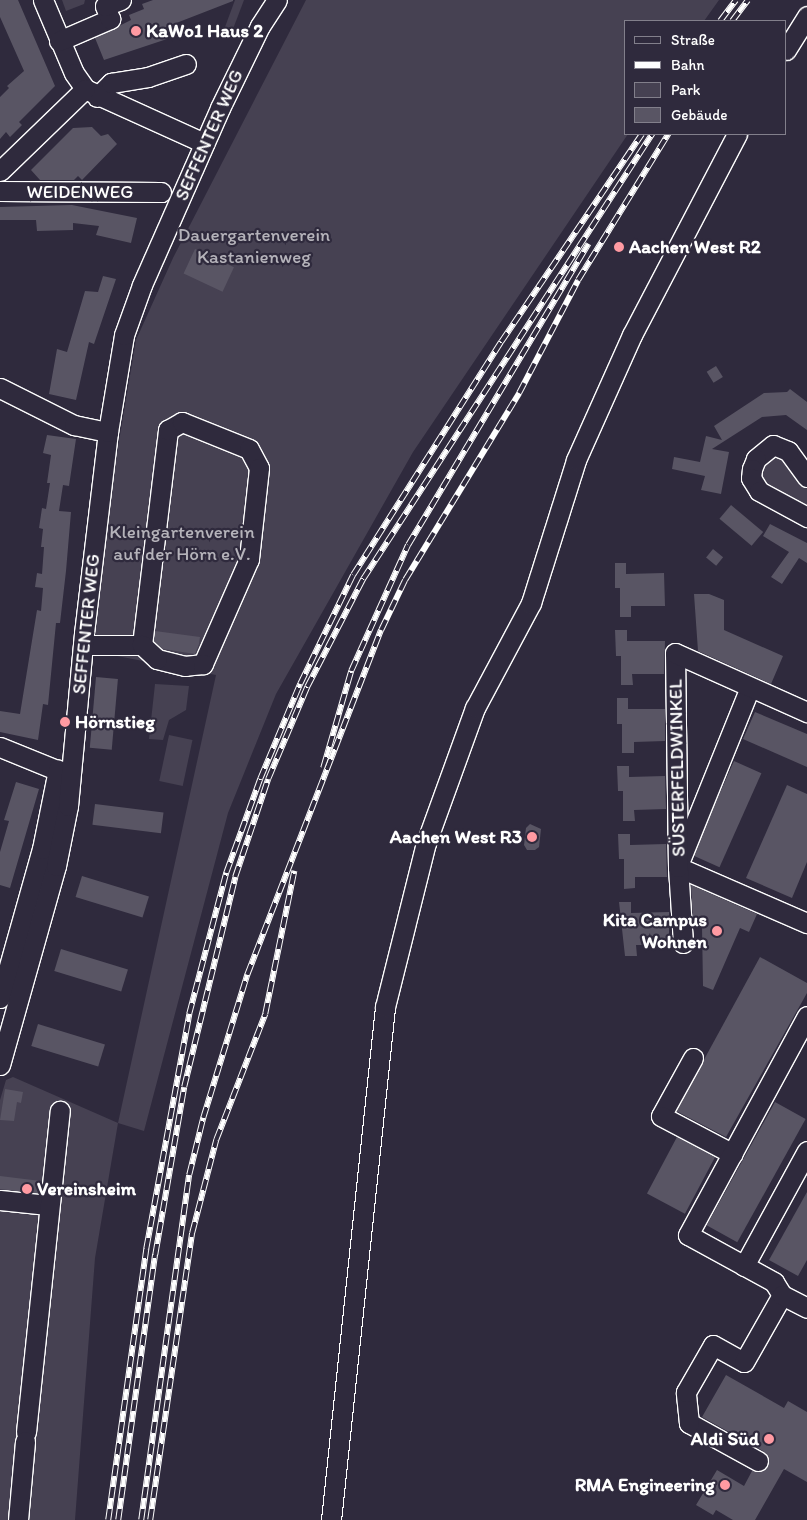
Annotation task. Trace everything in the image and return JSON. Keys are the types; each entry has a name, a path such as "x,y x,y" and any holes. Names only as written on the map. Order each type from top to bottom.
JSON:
{"street":[{"path":"43,0 74,74 91,93 204,143"},
{"name":"SEFFENTER WEG","path":"260,26 264,0"},
{"name":"SEFFENTER WEG","path":"0,1065 56,866 65,773 83,645 108,432 130,315 204,143 260,26 277,0"},
{"path":"59,40 110,19 110,2"},
{"path":"787,48 807,16"},
{"name":"WEIDENWEG","path":"0,171 91,93 111,83 148,77 186,64"},
{"path":"331,1520 385,1007 426,843 475,708 530,602 576,460 632,335 737,135"},
{"name":"WEIDENWEG","path":"0,192 160,192"},
{"path":"0,388 74,425 108,432"},
{"path":"83,645 142,645 157,659 185,666 203,664 249,558 260,468 249,449 182,422 168,430 142,645"},
{"path":"807,477 788,452 780,446 766,448 752,469 751,478 759,491 807,517"},
{"name":"SÜSTERFELDWINKEL","path":"678,866 675,653 807,712"},
{"name":"SÜSTERFELDWINKEL","path":"678,866 750,687"},
{"path":"0,748 65,773"},
{"name":"SEFFENTER WEG","path":"0,998 65,773"},
{"path":"683,943 678,866 807,923"},
{"path":"807,1016 688,1234 774,1282 782,1294 807,1308"},
{"path":"693,1058 660,1116 673,1133 733,1154"},
{"path":"18,1520 48,1205 60,1111"},
{"path":"744,1266 807,1151"},
{"path":"0,1200 48,1205"},
{"path":"758,1461 689,1423 686,1392 713,1344 744,1362 782,1294"}],"green space":[{"path":"62,0 85,0 84,4 66,11"},
{"path":"235,0 244,0 233,29 225,27"},
{"path":"306,0 719,0 705,20 624,20 624,135 627,135 413,452 276,694 228,813 144,1131 118,1123 216,675 91,651 116,459 136,340 173,258"},
{"path":"779,454 807,486 807,510 762,483 759,471 768,455"},
{"path":"155,684 189,686 186,710 169,720 163,740 149,739"},
{"path":"169,735 192,740 183,786 159,781"},
{"path":"13,1077 118,1123 95,1258 75,1520 0,1520 0,1100 6,1080"}],"building":[{"path":"0,0 18,0 55,86 19,122 22,125 10,137 6,132 0,139 0,97 9,88 7,86 24,71 0,17"},
{"name":"KaWo1 Haus 2","path":"153,0 233,1 166,27 170,38 104,60 95,38 131,20 129,15 144,9 142,4"},
{"path":"92,127 101,136 108,134 117,144 82,180 78,176 74,180 40,180 31,170 73,128"},
{"path":"72,205 137,218 131,243 96,235 99,226 73,223 73,230 37,231 36,220 0,220 0,207"},
{"path":"195,249 234,267 223,292 184,273"},
{"path":"103,276 116,279 94,344 89,342 76,400 49,394 57,349 67,352 85,291 98,292"},
{"path":"716,366 723,377 714,383 707,372"},
{"path":"790,389 807,402 807,430 786,415 762,417 712,449 729,452 721,494 701,490 705,476 672,469 674,457 700,462 706,436 722,440 714,426 764,393 787,392"},
{"path":"47,435 76,439 69,486 63,485 59,511 71,512 66,571 60,623 56,623 48,705 43,704 38,740 0,732 0,711 20,714 37,610 41,611 43,588 35,587 37,573 42,574 44,547 41,547 43,529 39,528 42,508 46,509 50,483 47,483 51,455 43,453"},
{"path":"731,505 763,532 752,546 719,519"},
{"path":"770,524 807,543 807,563 799,558 782,584 771,577 789,552 763,536"},
{"path":"713,549 723,557 716,566 706,558"},
{"path":"615,563 626,563 626,574 664,573 665,606 631,606 631,617 620,617 620,588 615,588"},
{"path":"694,594 709,594 724,600 724,630 783,656 771,684 698,651"},
{"path":"615,630 627,630 627,641 665,641 664,674 632,674 633,685 621,685 621,656 616,656"},
{"path":"155,631 200,637 195,654 163,649 154,641"},
{"path":"96,677 118,679 112,750 90,748"},
{"path":"617,698 628,698 628,709 665,709 665,741 634,742 634,753 622,753 622,724 617,724"},
{"path":"755,712 807,734 807,767 743,739"},
{"path":"734,761 761,773 720,867 692,855"},
{"path":"617,766 629,766 629,777 665,776 666,809 634,810 635,821 623,821 623,791 618,791"},
{"path":"16,782 39,789 10,888 0,885 0,852 9,821 4,820"},
{"path":"787,785 807,794 807,862 792,898 746,878"},
{"path":"95,804 163,812 161,833 92,825"},
{"name":"Aachen West R3","path":"530,824 541,829 539,847 535,850 527,850 524,845 526,828"},
{"path":"618,834 630,834 630,845 666,844 667,877 635,877 635,888 624,889 624,859 619,859"},
{"path":"82,876 149,896 143,918 76,897"},
{"path":"691,885 757,914 749,932 740,928 713,990 703,986 702,927 693,923"},
{"path":"619,902 631,902 631,913 669,912 669,945 636,945 637,956 625,956"},
{"path":"61,949 128,969 121,991 54,971"},
{"path":"760,957 807,983 807,993 726,1137 676,1111"},
{"path":"38,1024 105,1044 98,1066 31,1046"},
{"path":"5,1089 23,1092 21,1103 17,1102 14,1121 0,1120"},
{"path":"775,1102 806,1119 737,1242 707,1225"},
{"path":"677,1137 715,1157 685,1214 647,1194"},
{"path":"0,1176 41,1181 39,1194 0,1189"},
{"path":"807,1192 807,1260 798,1276 769,1260"},
{"name":"Aldi Süd","path":"726,1375 784,1408 788,1401 807,1412 807,1482 784,1469 755,1520 733,1520 716,1510 713,1515 696,1505 717,1470 744,1486 752,1471 763,1471 769,1461 763,1451 702,1417"}],"railway":[{"path":"721,20 736,0"},
{"path":"733,20 748,0"},
{"path":"108,1520 146,1249 189,1014 226,873 260,779 300,684 353,575 501,342 641,135"},
{"path":"118,1520 155,1255 184,1087 235,877 268,779 307,687 363,579 651,135"},
{"path":"141,1520 189,1175 203,1118 247,975 381,630 405,580 519,393 578,280 667,135"},
{"path":"323,768 351,671 408,545 588,244"},
{"path":"150,1520 192,1233 216,1140 265,1014 294,871"}],"place":[{"name":"KaWo1 Haus 2","path":"136,31"},
{"name":"Aachen West R2","path":"619,247"},
{"name":"Hörnstieg","path":"65,722"},
{"name":"Aachen West R3","path":"532,837"},
{"name":"Kita Campus Wohnen","path":"717,931"},
{"name":"Vereinsheim","path":"27,1189"},
{"name":"Aldi Süd","path":"769,1439"},
{"name":"RMA Engineering","path":"725,1485"}],"park label":[{"name":"Dauergartenverein Kastanienweg","path":"254,246"},
{"name":"Kleingartenverein auf der Hörn e.V.","path":"182,543"}]}
